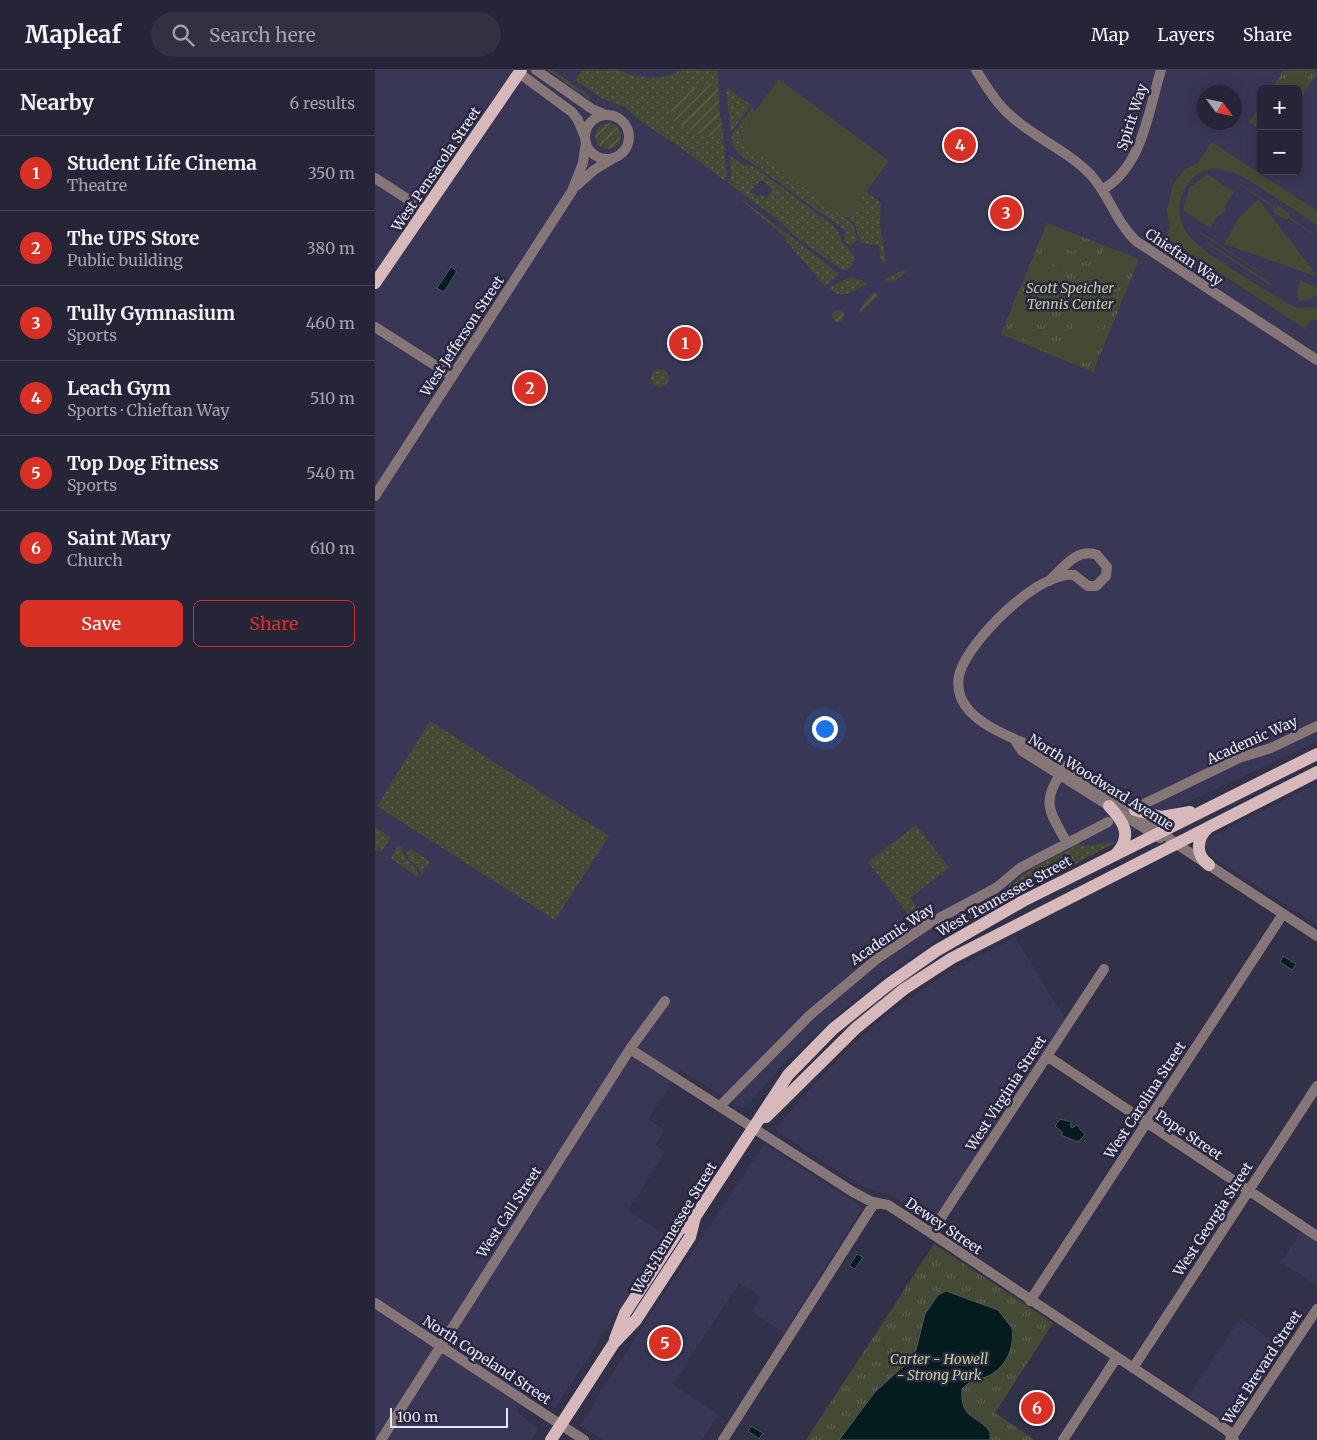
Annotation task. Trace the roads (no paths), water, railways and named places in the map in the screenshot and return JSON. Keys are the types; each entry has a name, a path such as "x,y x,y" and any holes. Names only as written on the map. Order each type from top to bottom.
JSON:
{"main road":[{"name":"West Pensacola Street","path":"375,284 519,71"},
{"name":"West Tennessee Street","path":"551,1440 613,1343 637,1320 690,1237 695,1217 783,1081 802,1059 833,1029 923,959 960,936 1049,887 1317,754"},
{"name":"West Tennessee Street","path":"753,1129 851,1033 916,981 965,950 1317,772"},
{"path":"1109,806 1126,830 1124,843 1115,855"},
{"path":"1139,807 1163,817 1209,808"},
{"path":"1209,865 1201,854 1199,840 1212,825"}],"street":[{"path":"519,71 572,112 578,120 589,150 598,157 614,157 627,146 629,132 619,118 593,109 536,70"},
{"name":"Chieftan Way","path":"976,70 989,91 1010,115 1084,169 1102,190 1121,225 1135,242 1317,360"},
{"name":"Spirit Way","path":"1102,190 1118,179 1135,155 1161,70"},
{"path":"585,140 589,124 595,118 606,115"},
{"name":"West Jefferson Street","path":"375,496 572,191 583,164 585,140"},
{"name":"West Jefferson Street","path":"572,191 594,170 614,157"},
{"path":"375,178 426,210"},
{"path":"375,327 452,376"},
{"name":"North Woodward Avenue","path":"1049,581 1071,574 1088,586 1095,586 1104,580 1107,567 1097,555 1083,554 1074,558 1049,581 1019,601 1001,616 971,651 959,673 958,689 968,709 1016,742 1035,749 1139,807 1158,833"},
{"name":"Academic Way","path":"1139,807 1239,758 1271,748 1317,726"},
{"name":"North Woodward Avenue","path":"1016,742 1022,751 1109,806 1175,843 1317,936"},
{"path":"1060,775 1051,790 1048,801 1051,812 1067,843"},
{"name":"Academic Way","path":"720,1106 810,1015 870,964 924,927 996,888 1020,868 1108,822"},
{"name":"West Carolina Street","path":"1030,1301 1283,914"},
{"name":"West Virginia Street","path":"931,1233 1104,969"},
{"name":"West Call Street","path":"381,1440 630,1048 665,1001"},
{"name":"Dewey Street","path":"630,1048 753,1129 864,1198 888,1205 1228,1431 1232,1439"},
{"name":"Pope Street","path":"1047,1056 1317,1236"},
{"name":"West Georgia Street","path":"1133,1368 1317,1086"},
{"path":"723,1440 875,1202"},
{"name":"North Copeland Street","path":"375,1303 583,1440"},
{"name":"West Brevard Street","path":"1232,1439 1317,1309"},
{"path":"1063,1440 1117,1357"}],"place":[{"name":"Leach Gym","path":"960,145"},
{"name":"Tully Gymnasium","path":"1006,213"},
{"name":"Student Life Cinema","path":"685,343"},
{"name":"The UPS Store","path":"530,388"},
{"name":"Top Dog Fitness","path":"665,1343"},
{"name":"Saint Mary","path":"1037,1408"}],"park label":[{"name":"Scott Speicher Tennis Center","path":"1070,296"},
{"name":"Carter - Howell - Strong Park","path":"939,1368"}]}
